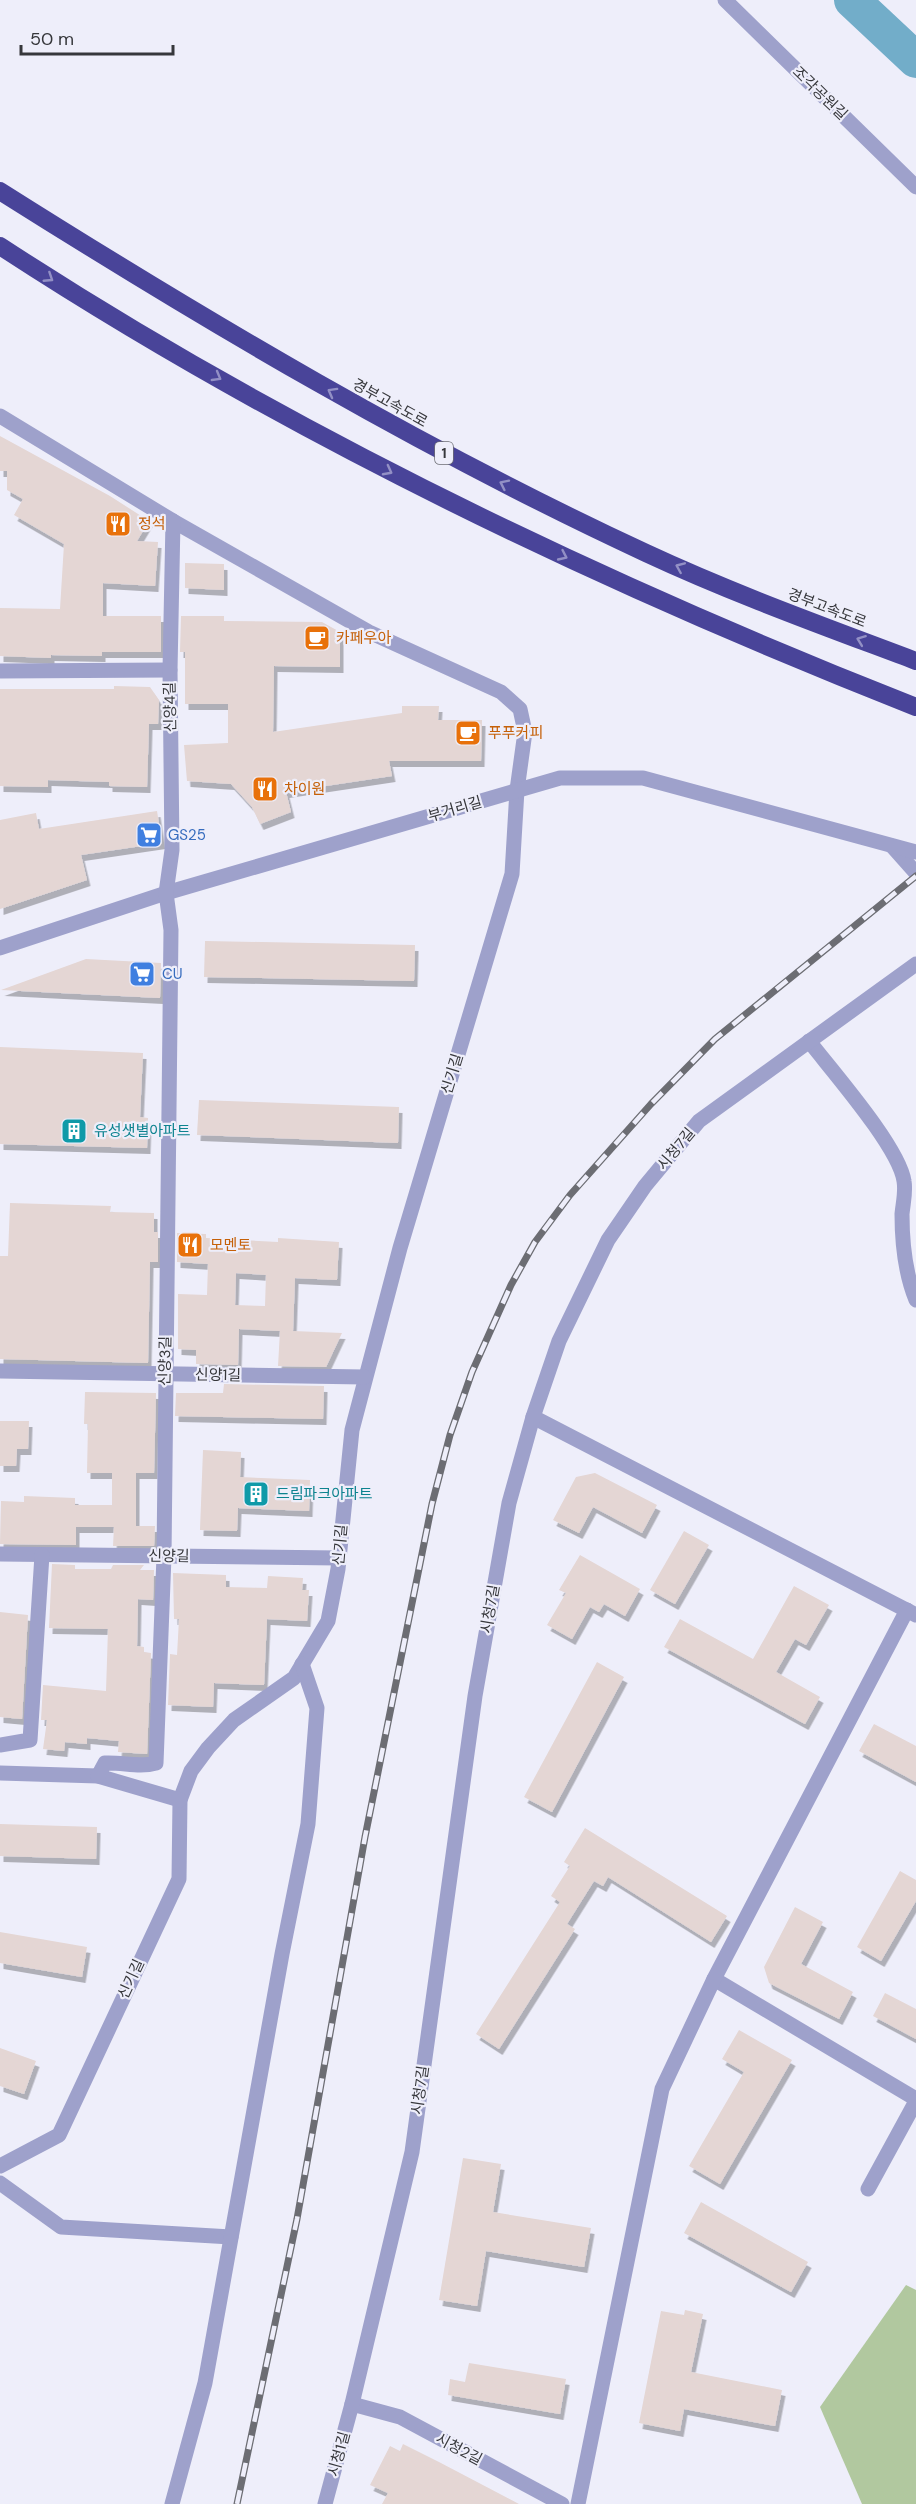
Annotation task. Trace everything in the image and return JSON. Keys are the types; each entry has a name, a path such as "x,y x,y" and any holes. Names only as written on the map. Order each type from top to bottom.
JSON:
{"highway":[{"name":"경부고속도로","path":"0,190 123,269 310,380 465,465 648,554 781,610 916,661"},
{"path":"0,246 90,305 394,475 709,623 916,707"}],"street":[{"name":"조각공원길","path":"725,0 916,187"},
{"name":"신기길","path":"0,416 173,521 369,632 501,692 520,709 525,732 517,790 512,874 364,1377 352,1430 339,1558 328,1620 294,1678 234,1720 208,1748 191,1771 180,1800 179,1879 59,2135 0,2166"},
{"name":"신양4길","path":"166,893 172,850 170,670 173,521"},
{"path":"0,671 170,670"},
{"name":"부거리길","path":"0,948 166,893 560,778 643,778 916,852"},
{"path":"892,846 916,873"},
{"name":"신양3길","path":"98,1776 105,1763 124,1762 144,1767 156,1763 164,1556 171,930 166,893"},
{"path":"890,981 916,951"},
{"name":"시청7길","path":"352,2404 412,2152 475,1696 508,1503 533,1417 559,1341 603,1250 645,1186 699,1121 916,964"},
{"path":"890,981 916,971"},
{"path":"809,1041 884,1139 900,1164 905,1183 902,1215 905,1260 916,1300"},
{"name":"신양1길","path":"0,1371 364,1377"},
{"path":"533,1417 911,1613 714,1979 662,2088 578,2504"},
{"name":"신양길","path":"0,1554 339,1558"},
{"path":"0,1744 30,1740 42,1555"},
{"path":"172,2504 205,2383 282,1953 308,1824 317,1708 302,1664"},
{"path":"0,1773 98,1776 180,1800"},
{"path":"714,1979 916,2100 868,2189"},
{"path":"0,2183 61,2228 231,2236"},
{"name":"시청1길","path":"325,2504 352,2404"},
{"name":"시청2길","path":"352,2404 400,2417 562,2504"}],"green space":[{"path":"906,2285 916,2290 916,2504 862,2504 820,2407"}],"building":[{"path":"0,436 110,496 149,521 137,541 158,542 155,586 103,583 103,616 161,616 161,652 102,652 102,656 51,655 51,658 0,656 0,608 60,609 64,544 14,515 23,499 7,490 7,471 0,471"},
{"path":"185,563 224,564 224,590 185,588"},
{"path":"181,616 224,616 224,621 322,622 340,632 340,667 274,666 273,732 402,713 402,706 439,706 438,720 482,720 481,761 389,761 392,776 286,792 291,812 260,824 252,807 231,784 187,781 184,745 228,743 228,704 185,704 185,652 180,652"},
{"path":"114,686 150,687 159,700 158,724 149,724 147,787 109,786 109,782 48,780 48,787 0,786 0,689 114,689"},
{"path":"157,811 162,843 81,855 87,880 0,909 0,820 36,813 39,829"},
{"path":"205,941 415,945 414,981 204,977"},
{"path":"86,959 161,963 160,998 1,990"},
{"path":"0,1047 143,1053 140,1117 148,1118 147,1148 0,1144"},
{"path":"199,1100 399,1107 398,1143 197,1135"},
{"path":"10,1203 111,1206 110,1212 154,1213 154,1232 158,1232 158,1262 150,1262 148,1363 0,1359 0,1256 8,1256"},
{"path":"177,1233 206,1234 206,1238 278,1242 278,1238 339,1242 337,1280 295,1278 293,1331 342,1333 326,1367 278,1366 280,1331 239,1329 238,1365 196,1364 196,1350 178,1349 178,1294 207,1295 208,1264 177,1262","holes":["236,1273 266,1275 265,1306 235,1305"]},
{"path":"224,1384 324,1386 323,1419 175,1416 176,1393 223,1393"},
{"path":"85,1392 156,1393 154,1473 136,1473 136,1526 155,1526 154,1546 113,1546 114,1527 76,1527 76,1545 0,1544 1,1501 24,1502 24,1496 75,1498 75,1505 112,1505 112,1473 87,1473 88,1424 84,1424"},
{"path":"0,1421 29,1421 28,1449 17,1449 16,1466 0,1466"},
{"name":"드림파크아파트","path":"203,1450 241,1452 240,1477 310,1480 309,1511 238,1508 237,1531 200,1530"},
{"path":"595,1473 657,1505 642,1533 593,1507 579,1533 553,1520 576,1477"},
{"path":"684,1531 709,1545 675,1604 650,1590"},
{"path":"580,1555 640,1589 625,1616 604,1604 599,1612 590,1607 572,1639 547,1625 566,1593 559,1590"},
{"path":"52,1564 75,1565 75,1569 111,1569 113,1565 144,1565 140,1570 154,1570 153,1600 138,1599 137,1646 144,1647 144,1652 151,1653 147,1754 118,1752 119,1741 87,1738 87,1744 65,1742 64,1751 43,1749 47,1720 41,1720 43,1685 106,1691 108,1629 49,1628"},
{"path":"173,1573 226,1575 226,1587 267,1588 268,1576 303,1578 302,1590 309,1590 307,1621 267,1619 264,1685 214,1683 213,1707 168,1705 170,1654 177,1655 179,1619 174,1619"},
{"path":"794,1586 829,1605 806,1645 795,1639 776,1672 820,1697 805,1724 664,1647 680,1619 753,1659"},
{"path":"0,1612 28,1615 22,1719 0,1717"},
{"path":"597,1662 624,1677 552,1812 524,1797"},
{"path":"874,1724 916,1746 916,1782 859,1751"},
{"path":"0,1824 97,1827 96,1859 0,1856"},
{"path":"585,1828 727,1916 711,1942 608,1877 603,1886 594,1881 567,1924 575,1929 499,2049 476,2034 560,1902 551,1896 570,1866 564,1862"},
{"path":"900,1871 916,1880 916,1901 881,1961 857,1947"},
{"path":"795,1907 823,1922 801,1964 853,1992 839,2019 769,1983 764,1967"},
{"path":"0,1932 87,1947 82,1977 0,1963"},
{"path":"885,1993 916,2009 916,2039 873,2016"},
{"path":"739,2030 792,2060 720,2184 689,2166 744,2072 722,2059"},
{"path":"0,2048 36,2061 24,2094 0,2086"},
{"path":"463,2158 501,2164 493,2212 591,2228 584,2267 486,2251 477,2306 439,2300"},
{"path":"701,2202 808,2262 791,2292 684,2233"},
{"path":"685,2310 703,2314 691,2372 782,2390 775,2426 684,2409 680,2431 639,2423 661,2311 684,2315"},
{"path":"469,2363 566,2379 560,2414 448,2395 450,2379 465,2382"},
{"path":"403,2444 519,2504 382,2504 388,2493 370,2485 390,2446 400,2451"}],"waterway":[{"path":"852,0 916,60"}],"railway":[{"path":"237,2504 297,2219 365,1837 432,1504 450,1435 472,1372 511,1285 535,1242 570,1195 651,1104 715,1039 916,876"}],"place":[{"name":"정석","path":"118,524"},
{"name":"카페우아","path":"317,638"},
{"name":"푸푸커피","path":"468,733"},
{"name":"차이원","path":"265,789"},
{"name":"GS25","path":"149,835"},
{"name":"CU","path":"142,974"},
{"name":"유성샛별아파트","path":"74,1131"},
{"name":"모멘토","path":"190,1245"},
{"name":"드림파크아파트","path":"256,1494"}]}
